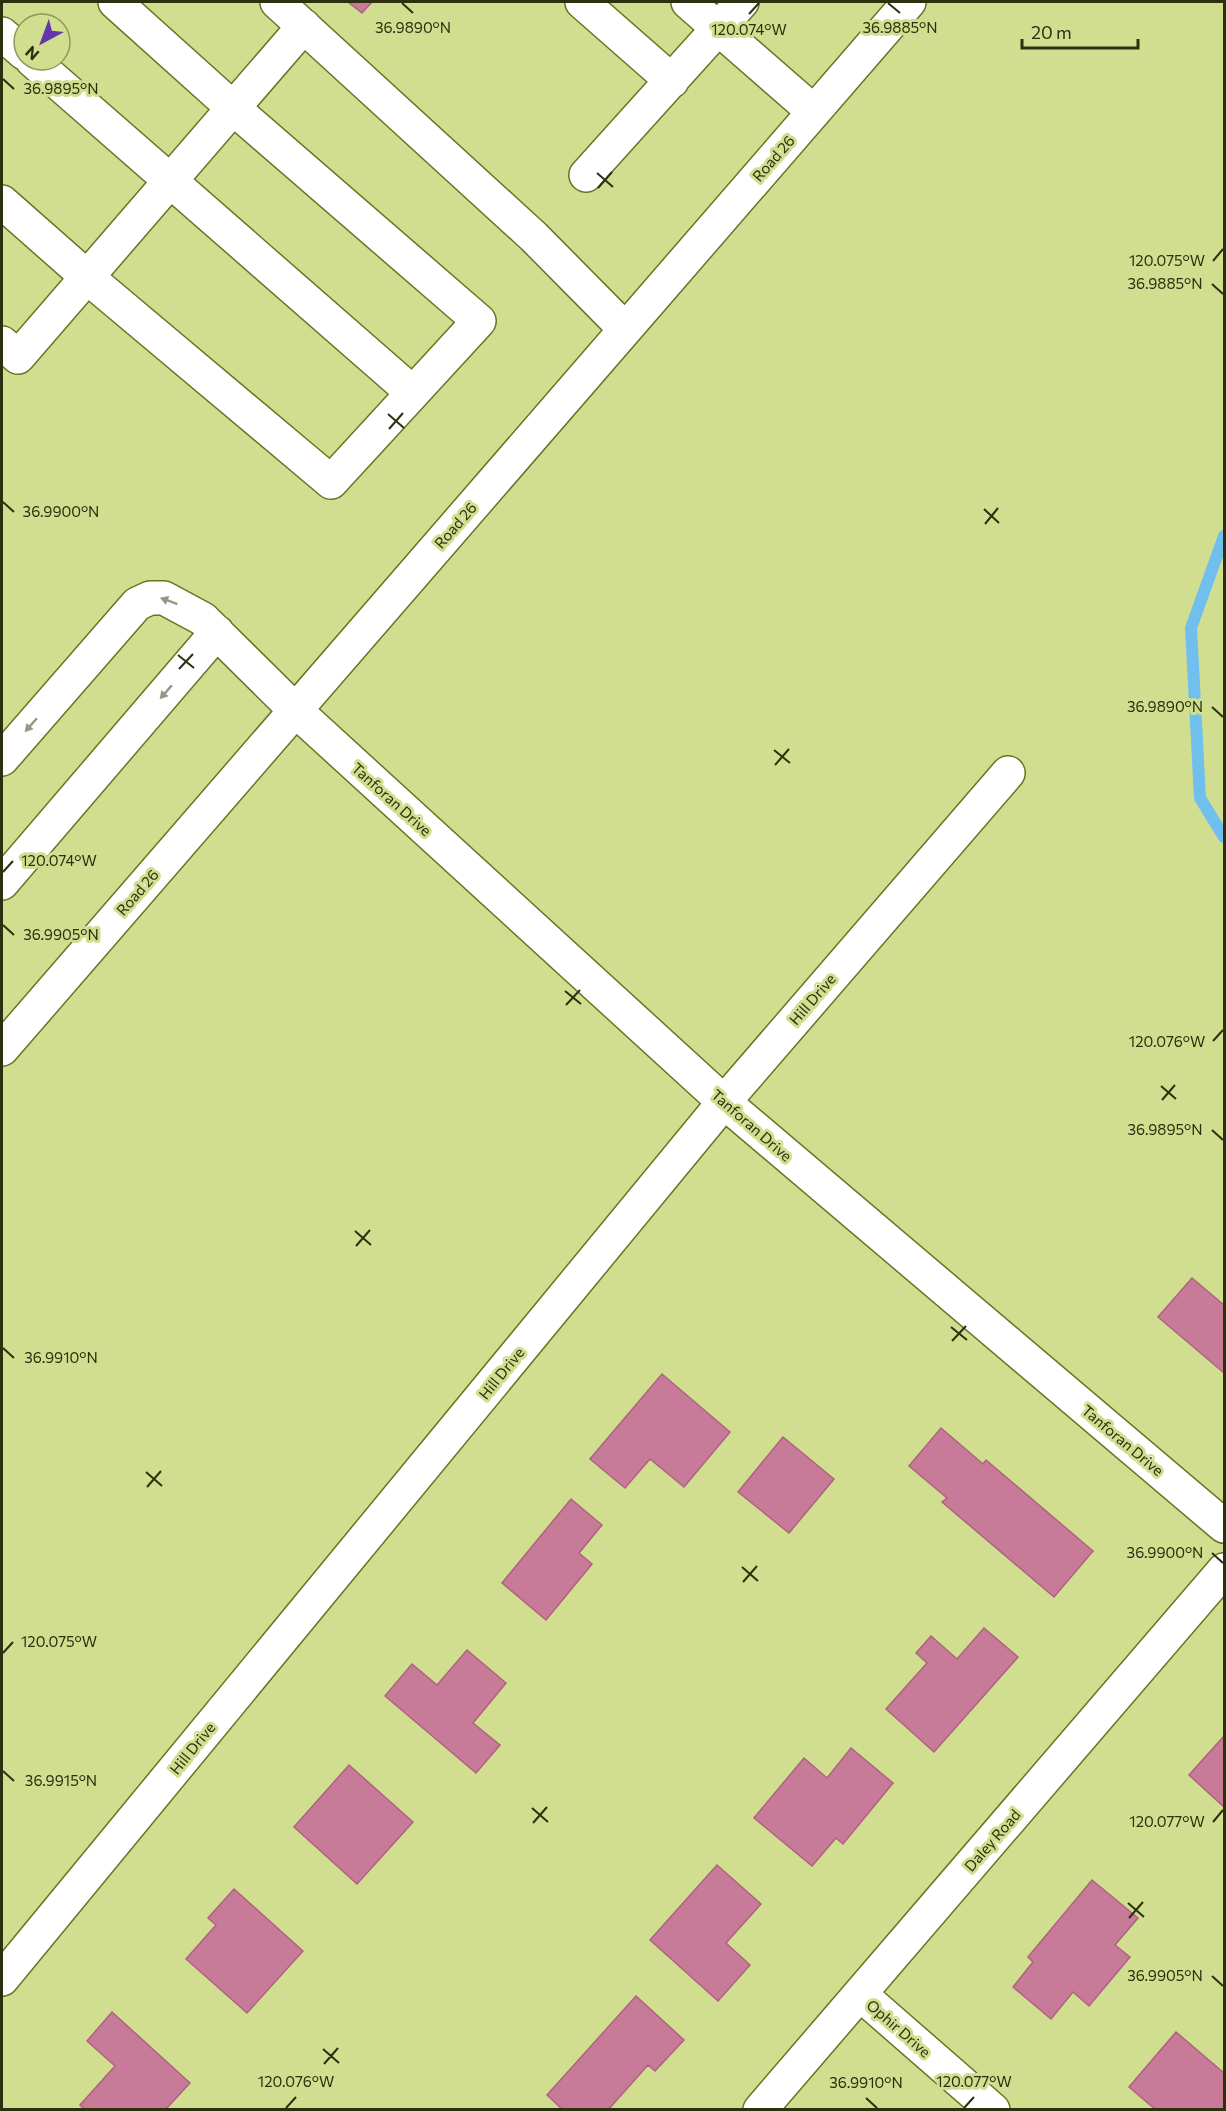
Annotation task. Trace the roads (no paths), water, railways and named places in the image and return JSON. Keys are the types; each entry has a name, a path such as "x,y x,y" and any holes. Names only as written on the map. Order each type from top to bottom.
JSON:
{"street":[{"path":"2,201 87,277 331,482 479,321 233,108 115,2"},
{"path":"277,2 534,237 625,329"},
{"path":"582,2 672,81"},
{"path":"688,2 814,112"},
{"path":"586,175 742,2"},
{"name":"Road 26","path":"2,1049 294,709 909,2"},
{"path":"2,343 18,357 304,26"},
{"path":"46,72 413,393"},
{"name":"Tanforan Drive","path":"2,759 136,604 150,598 164,598 203,619 294,709 724,1102 1224,1526"},
{"path":"2,883 217,632"},
{"name":"Hill Drive","path":"2,1979 724,1102 1008,772"},
{"name":"Daley Road","path":"759,2109 1224,1570"},
{"name":"Ophir Drive","path":"860,1994 993,2109"}],"waterway":[{"path":"1224,536 1191,628 1200,798 1224,837"}]}
